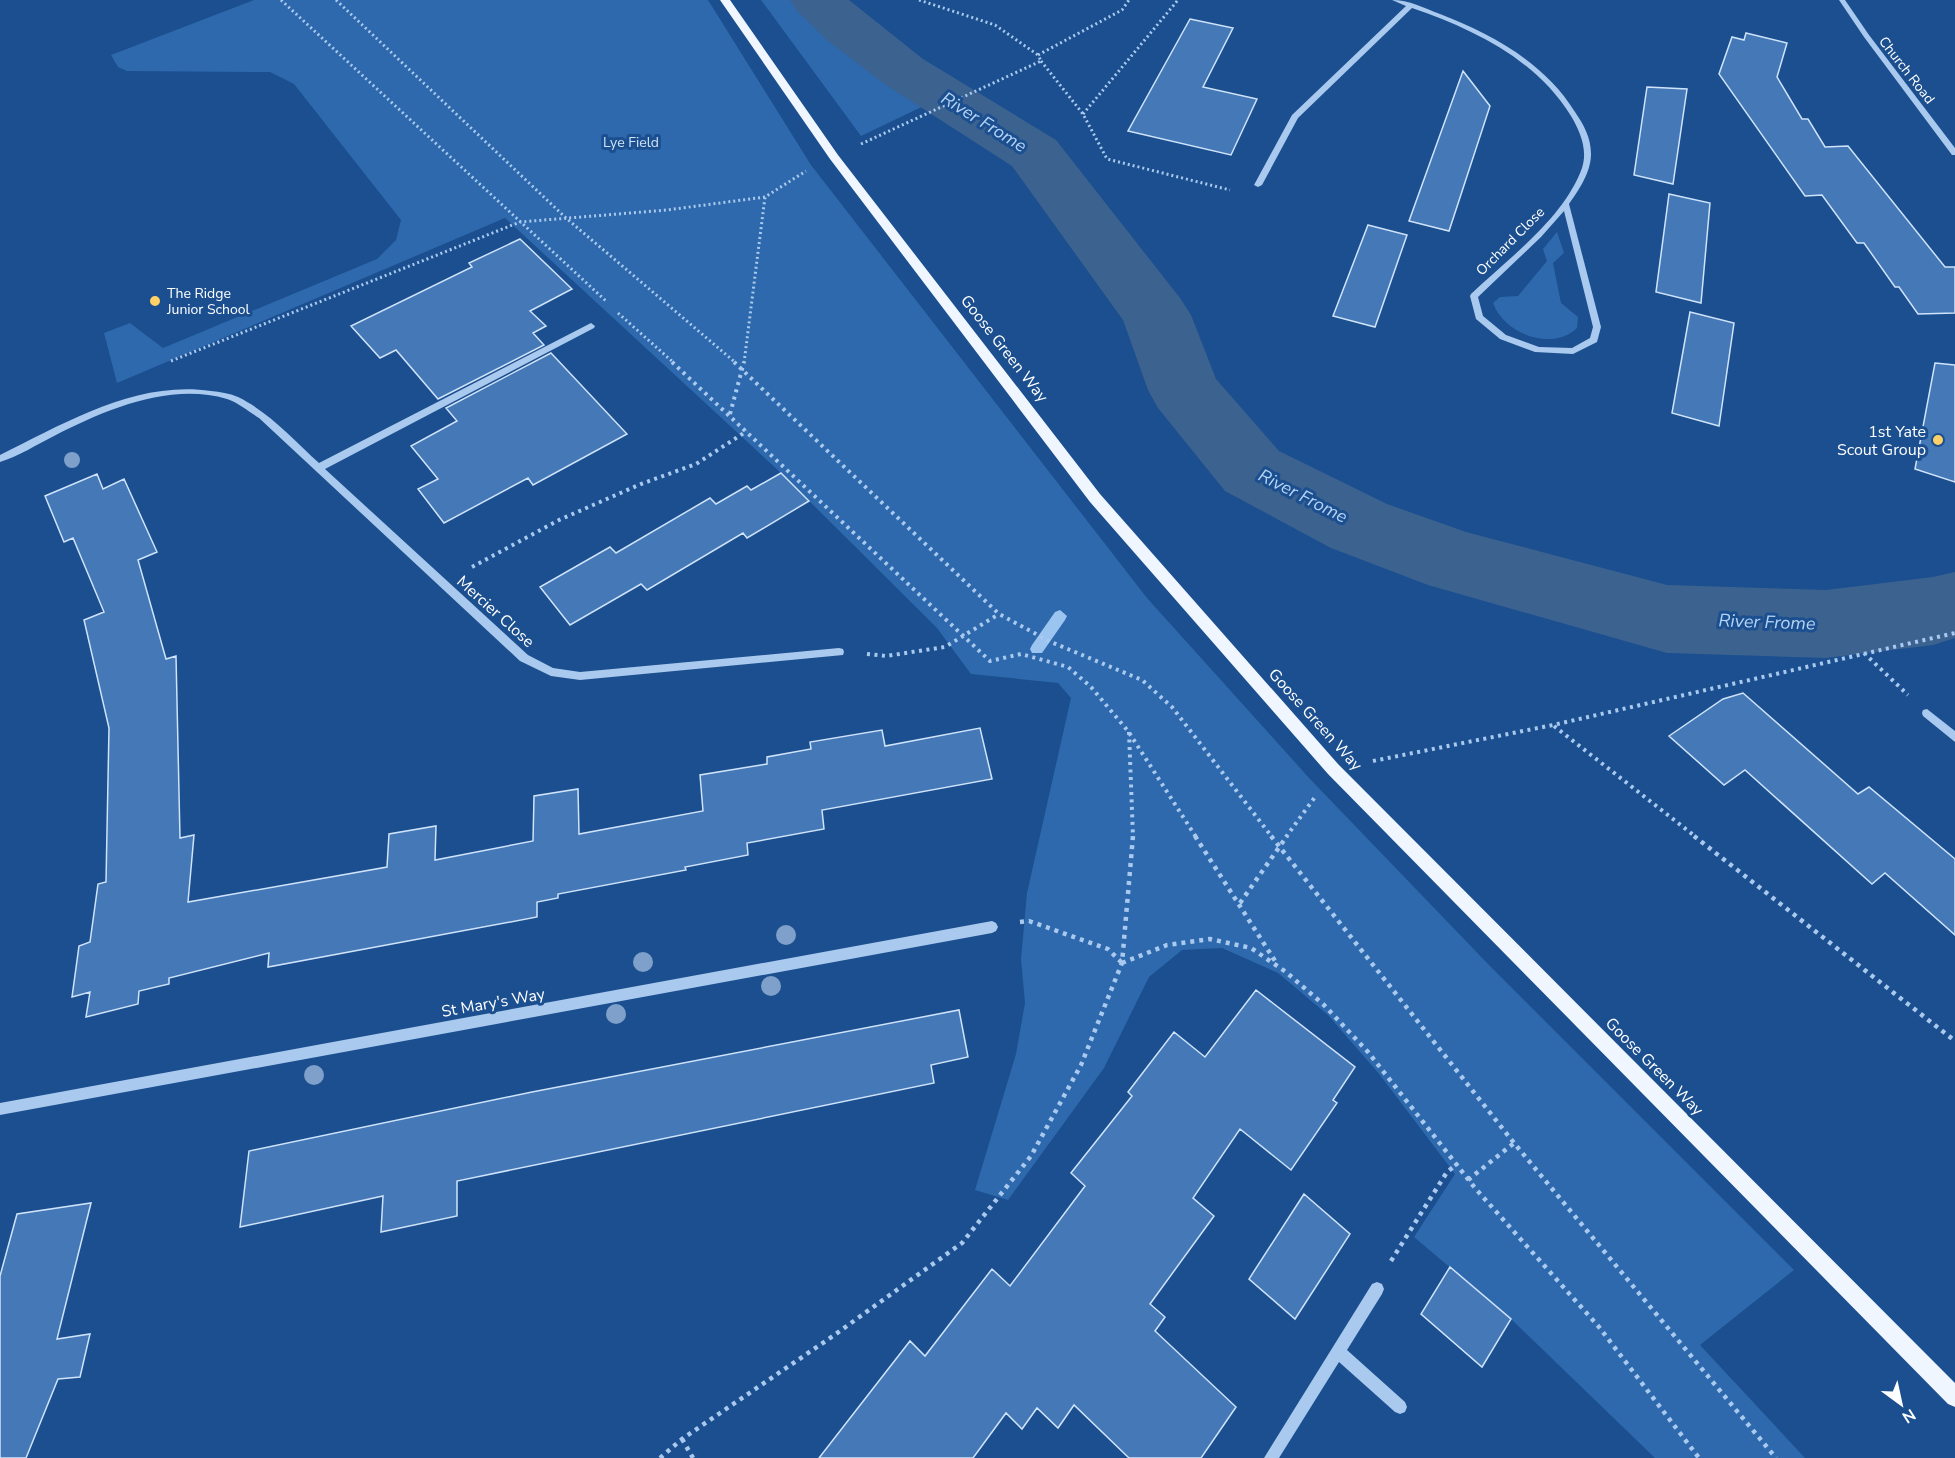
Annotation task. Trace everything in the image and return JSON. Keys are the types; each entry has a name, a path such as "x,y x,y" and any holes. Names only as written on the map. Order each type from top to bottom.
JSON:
{"main road":[{"name":"Goose Green Way","path":"726,0 834,158 1095,498 1333,769 1955,1397"}],"street":[{"name":"Orchard Close","path":"1395,0 1425,7 1506,49 1544,76 1570,105 1586,137 1587,165 1566,205 1474,296 1479,317 1503,337 1538,350 1573,351 1594,340 1597,327 1566,205"},
{"name":"Church Road","path":"1842,0 1866,36 1955,153"},
{"path":"1258,185 1295,117 1411,5"},
{"path":"318,468 591,326"},
{"name":"Mercier Close","path":"0,459 111,405 190,390 228,396 262,416 524,658 550,672 580,676 839,652"},
{"path":"1927,713 1955,736"},
{"name":"St Mary's Way","path":"0,1109 993,927"},
{"path":"1271,1458 1377,1289"},
{"path":"1338,1351 1400,1407"}],"path":[{"path":"281,0 606,302"},
{"path":"336,0 566,218 743,369 999,614 1051,642 1142,680 1172,707 1281,849 1514,1143 1776,1458"},
{"path":"919,0 995,25 1038,55 1083,114 1107,159 1237,192 1258,185"},
{"path":"1038,55 1122,10 1129,0"},
{"path":"1083,114 1178,0"},
{"path":"170,362 520,222 667,210 765,197 806,170 972,91 1041,61"},
{"path":"730,414 743,369 765,197"},
{"path":"615,310 730,414 990,661 1021,654 1068,667 1091,687 1128,731 1277,964"},
{"path":"443,584 516,541 559,520 641,484 696,464 747,431"},
{"path":"839,652 886,656 945,647 999,614"},
{"path":"1240,903 1281,849 1333,769 1554,725 1863,652 1955,633"},
{"path":"1863,652 1927,713"},
{"path":"1554,725 1955,1041"},
{"path":"660,1458 682,1439 833,1336 962,1243 1031,1156 1081,1065 1122,963 1132,871 1134,810 1128,731"},
{"path":"993,927 1029,921 1108,949 1122,963"},
{"path":"1122,963 1176,941 1215,936 1246,945 1277,964 1331,1010 1386,1069 1468,1180 1536,1253 1643,1383 1699,1458"},
{"path":"1468,1180 1514,1143"},
{"path":"1377,1289 1396,1249 1447,1172 1457,1164"},
{"path":"682,1439 693,1458"}],"green space":[{"name":"Lye Field","path":"254,0 708,0 811,165 1147,598 1310,779 1489,965 1794,1270 1700,1345 1805,1458 1655,1458 1511,1319 1414,1237 1455,1174 1380,1075 1328,1015 1278,973 1222,948 1182,950 1149,977 1104,1068 1008,1200 975,1190 1016,1054 1025,1003 1021,959 1027,893 1071,698 1058,683 971,674 937,628 781,473 505,218 117,383 104,333 130,323 163,348 377,259 396,240 401,220 294,84 270,72 127,71 118,67 111,55"},
{"path":"761,0 817,0 813,5 874,61 932,102 861,136"},
{"path":"1557,232 1564,253 1553,263 1561,303 1578,317 1577,328 1555,339 1542,339 1518,331 1507,323 1493,303 1500,297 1518,296 1547,261 1543,249"}],"building":[{"path":"1190,19 1233,28 1203,87 1257,99 1231,155 1128,131"},
{"path":"1746,33 1787,43 1777,77 1802,119 1808,119 1825,147 1848,146 1945,267 1955,267 1955,313 1918,314 1899,287 1895,287 1864,243 1857,243 1822,195 1805,196 1719,74 1732,37 1744,40"},
{"path":"1463,71 1490,106 1449,231 1409,221"},
{"path":"1647,87 1687,89 1673,184 1634,175"},
{"path":"1669,194 1710,203 1701,303 1656,292"},
{"path":"1368,225 1407,235 1375,327 1333,316"},
{"path":"520,239 572,289 530,311 546,326 533,333 544,345 438,399 396,350 380,358 351,326 472,267 469,263"},
{"path":"1690,312 1734,323 1719,426 1672,413"},
{"path":"551,353 627,434 533,485 528,478 444,523 418,489 438,479 411,446 457,421 446,408"},
{"name":"1st Yate Scout Group","path":"1935,363 1955,365 1955,482 1915,469"},
{"path":"781,473 809,501 747,538 743,533 647,590 641,584 570,625 540,587 610,547 616,553 710,498 716,504 747,486 751,490"},
{"path":"97,474 103,489 124,479 157,552 138,560 166,659 176,656 180,838 194,835 188,902 387,867 389,834 436,826 435,860 533,841 534,796 578,789 579,834 703,811 700,775 767,764 767,757 811,749 810,742 882,730 885,746 980,728 992,779 822,810 824,829 747,843 748,855 685,867 686,870 558,894 558,898 537,902 537,917 268,967 269,953 169,978 169,984 139,991 138,1004 86,1017 90,992 72,997 79,946 90,942 98,884 106,882 109,728 84,620 104,612 73,538 64,542 45,496"},
{"path":"1743,693 1858,794 1869,787 1955,859 1955,935 1885,873 1872,884 1745,770 1724,785 1669,736 1723,699"},
{"path":"1256,990 1355,1067 1333,1100 1337,1103 1291,1170 1240,1129 1193,1198 1214,1216 1150,1304 1165,1317 1155,1331 1236,1407 1201,1458 1129,1458 1074,1405 1058,1428 1037,1408 1022,1429 1006,1413 973,1458 819,1458 910,1341 925,1356 992,1269 1010,1286 1085,1186 1071,1173 1132,1096 1128,1092 1174,1032 1205,1057"},
{"path":"959,1010 968,1057 931,1065 934,1083 457,1181 457,1216 381,1232 383,1196 240,1227 249,1151 532,1092"},
{"path":"1304,1194 1350,1234 1295,1319 1249,1279"},
{"path":"91,1203 57,1339 90,1334 80,1377 58,1379 26,1458 0,1458 0,1276 17,1214"},
{"path":"1450,1267 1511,1319 1482,1367 1421,1314"}],"waterway":[{"name":"River Frome","path":"817,0 847,28 903,71 1034,153 1156,315 1184,390 1252,471 1359,526 1457,562 1667,619 1826,624 1933,611 1955,605"},
{"path":"1037,649 1060,616"}],"place":[{"name":"The Ridge Junior School","path":"155,301"},
{"name":"1st Yate Scout Group","path":"1938,440"}]}
